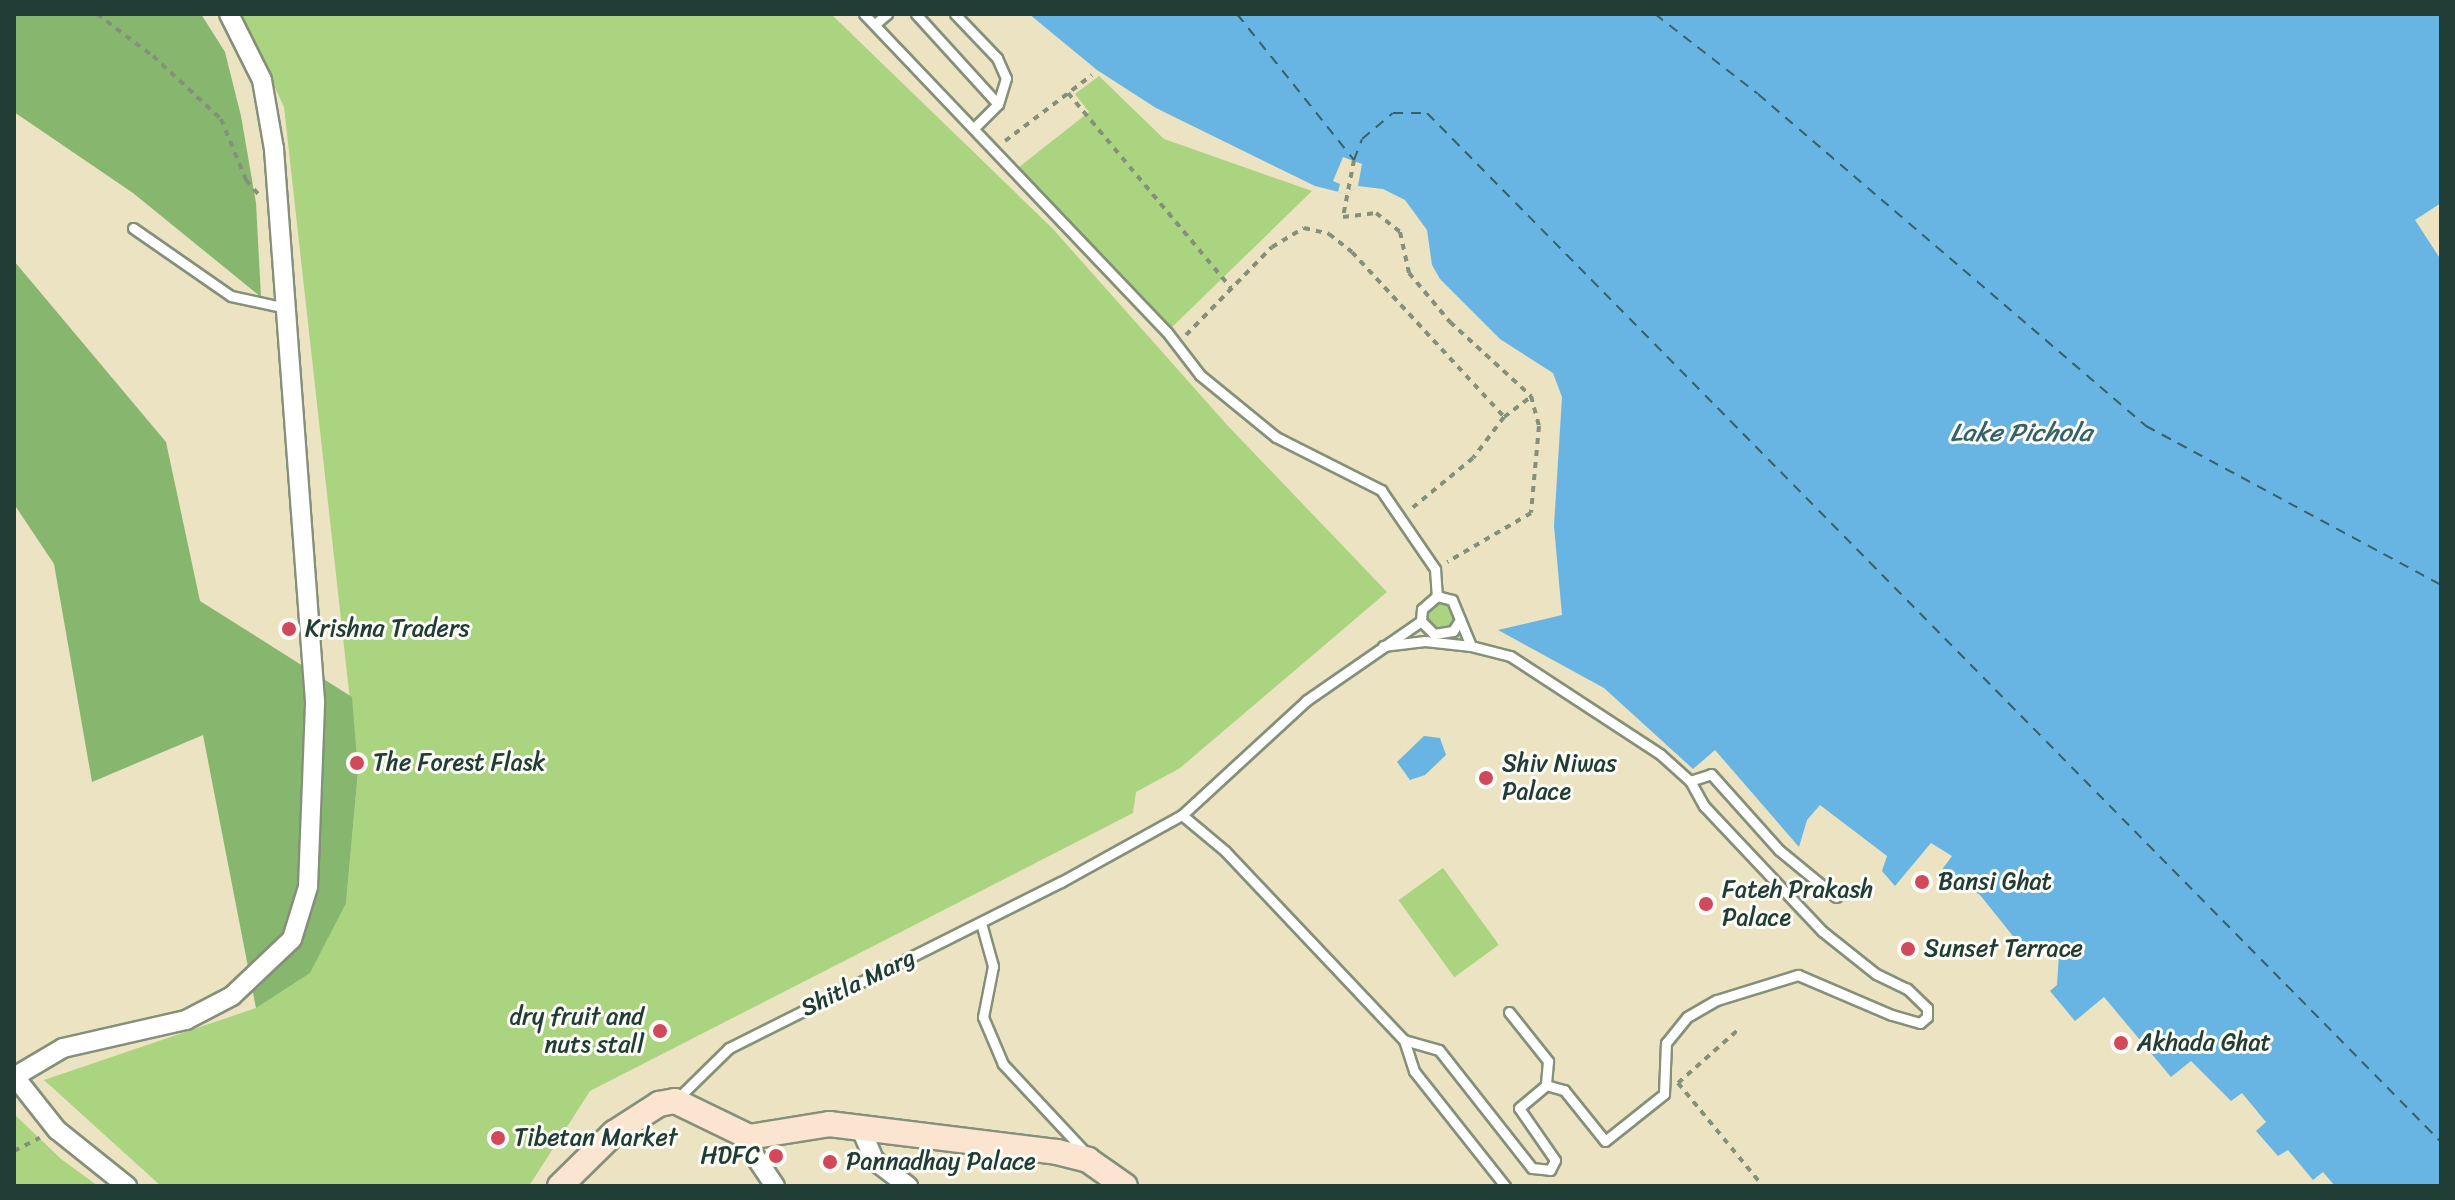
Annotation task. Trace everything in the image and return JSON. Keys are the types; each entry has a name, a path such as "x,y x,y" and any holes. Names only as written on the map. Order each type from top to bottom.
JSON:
{"main road":[{"path":"675,1101 740,1134 772,1136 814,1124 861,1129 1088,1160 1125,1186"},
{"name":"Shitla Marg","path":"560,1186 626,1123 659,1104 675,1101"}],"street":[{"path":"127,1186 57,1130 14,1077 63,1048 159,1028 211,1008 277,958 303,914 312,829 315,701 270,115 257,70 229,14"},
{"path":"861,1129 874,1160 908,1186"},
{"path":"740,1134 775,1186"}],"lane":[{"path":"864,14 1231,403 1276,437 1381,490 1435,569 1437,596"},
{"path":"875,24 887,14"},
{"path":"916,14 998,104"},
{"path":"955,14 1003,67 1005,91 998,104 974,128"},
{"path":"133,228 231,296 286,308"},
{"path":"1460,620 1453,631 1442,635 1430,632 1421,621 1426,602 1437,596 1456,603 1471,646"},
{"name":"Shitla Marg","path":"675,1101 729,1048 981,923 1182,815 1307,700 1380,646 1421,621"},
{"path":"1380,646 1425,641 1471,646 1510,656 1570,691 1690,781 1704,806 1822,931 1876,974 1907,989 1927,1008 1927,1017 1920,1023 1892,1015 1798,975 1717,1000 1687,1017 1666,1043 1664,1094 1605,1141 1564,1090 1546,1085"},
{"path":"1690,781 1711,774 1779,850 1836,897"},
{"path":"1182,815 1225,851 1404,1040 1414,1071 1505,1186"},
{"path":"981,923 993,966 983,1017 1003,1064 1086,1151 1088,1160"},
{"path":"1404,1040 1439,1050 1526,1161 1540,1171 1550,1170 1553,1152 1519,1108 1546,1085 1548,1061 1509,1012"}],"path":[{"path":"97,14 153,56 221,119 246,180 278,214"},
{"path":"994,150 1092,75"},
{"path":"1068,93 1231,288"},
{"path":"1354,160 1343,217 1376,213 1400,232 1409,273 1416,283 1467,339 1531,396 1539,426 1531,513 1435,569"},
{"path":"1176,345 1272,247 1304,228 1329,234 1352,252 1504,417"},
{"path":"1401,517 1473,458 1504,417 1531,396"},
{"path":"1678,1083 1740,1028"},
{"path":"1664,1063 1763,1186"},
{"path":"14,1151 57,1130"}],"green space":[{"path":"14,14 201,14 225,52 241,116 256,203 261,297 133,193 14,112"},
{"path":"241,14 831,14 1053,229 1228,426 1387,592 1180,768 1136,792 1133,813 590,1091 529,1186 161,1186 44,1080 256,1008 346,903 358,772 284,107"},
{"path":"1099,76 1164,139 1312,191 1167,332 1014,171 1089,112 1075,94"},
{"path":"14,261 166,442 200,601 352,697 358,772 346,903 310,973 256,1008 203,735 92,782 54,564 14,504"},
{"path":"1441,602 1450,606 1454,615 1450,624 1441,628 1432,624 1428,615 1432,606"},
{"path":"1443,868 1499,945 1454,977 1399,900"},
{"path":"14,1114 61,1159 98,1186 14,1186"}],"water":[{"name":"Lake Pichola","path":"1029,14 2441,14 2441,203 2415,220 2441,260 2441,1186 2335,1186 2323,1172 2313,1180 2288,1150 2278,1156 2256,1131 2266,1122 2242,1093 2231,1101 2191,1061 2171,1077 2104,997 2075,1021 2050,991 2057,985 2059,954 2017,941 1980,895 1941,871 1952,856 1931,843 1895,886 1882,871 1887,856 1820,805 1807,820 1799,847 1715,750 1693,769 1604,688 1498,630 1562,615 1554,526 1562,397 1553,373 1500,339 1440,279 1432,265 1427,230 1405,200 1383,189 1358,186 1347,194 1315,186 1156,108 1097,70"},
{"path":"1424,736 1440,738 1446,755 1425,775 1410,780 1397,762"}],"pier":[{"path":"1343,157 1362,164 1358,186 1347,194 1338,192 1340,184 1333,181"}],"ferry route":[{"path":"1237,14 1354,160"},
{"path":"1655,14 1758,94 2146,426 2441,585"},
{"path":"1354,160 1362,139 1393,113 1427,113 2441,1142"}],"place":[{"name":"Krishna Traders","path":"289,629"},
{"name":"The Forest Flask","path":"357,763"},
{"name":"Shiv Niwas Palace","path":"1486,778"},
{"name":"Bansi Ghat","path":"1922,882"},
{"name":"Fateh Prakash Palace","path":"1706,904"},
{"name":"Sunset Terrace","path":"1908,949"},
{"name":"dry fruit and nuts stall","path":"660,1031"},
{"name":"Akhada Ghat","path":"2121,1043"},
{"name":"Tibetan Market","path":"498,1138"},
{"name":"HDFC","path":"776,1156"},
{"name":"Pannadhay Palace","path":"830,1162"}]}
